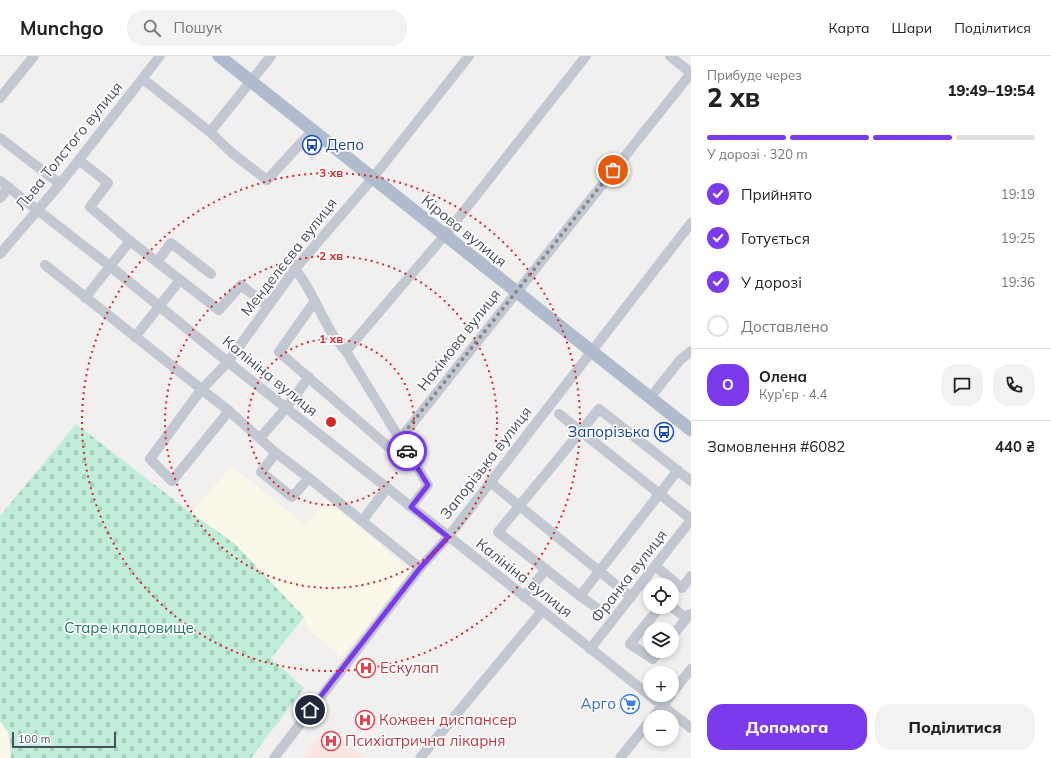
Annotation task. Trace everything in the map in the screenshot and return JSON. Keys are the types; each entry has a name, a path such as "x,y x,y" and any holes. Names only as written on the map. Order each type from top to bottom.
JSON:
{"main road":[{"name":"Кірова вулиця","path":"219,56 590,352 691,430"}],"street":[{"path":"0,98 34,56"},
{"name":"Льва Толстого вулиця","path":"0,254 60,184 160,56"},
{"path":"210,132 271,56"},
{"name":"Менделєєва вулиця","path":"229,411 172,481 150,459 201,390 228,362 295,269 372,178 469,56"},
{"path":"346,351 445,235 586,56"},
{"path":"670,56 691,73"},
{"name":"Нахімова вулиця","path":"309,377 392,450 515,292 691,73"},
{"path":"143,79 210,132 232,153 267,180 313,130"},
{"path":"0,138 60,184"},
{"path":"78,160 108,183 90,207 130,241 180,280 219,310 241,286 267,306"},
{"name":"Калініна вулиця","path":"0,181 111,266 228,362 691,728"},
{"path":"0,198 9,187"},
{"name":"Запорізька вулиця","path":"274,758 420,568 448,537 691,223"},
{"path":"85,298 130,241"},
{"path":"157,262 171,242 211,274"},
{"path":"45,266 229,411 276,453 420,568"},
{"path":"295,269 302,277 337,342 346,351 428,485 411,507"},
{"path":"135,337 180,280"},
{"path":"260,438 286,408 309,377 279,352 315,301"},
{"path":"650,398 680,360 691,351"},
{"path":"597,608 498,532 599,409 691,481"},
{"path":"559,414 691,520"},
{"path":"276,453 261,472 292,497 309,478"},
{"path":"580,596 678,470"},
{"path":"490,482 600,570 631,597"},
{"path":"362,521 387,488"},
{"name":"Франка вулиця","path":"590,649 691,520"},
{"path":"655,566 682,588 691,576"},
{"path":"524,597 546,569"},
{"path":"420,758 542,611"},
{"path":"679,611 689,617 679,628"},
{"path":"648,622 654,614"},
{"path":"643,628 630,644 643,652"},
{"path":"679,684 691,669"},
{"path":"659,710 665,702"},
{"path":"620,758 643,730"}],"shaded area":[{"path":"232,466 305,525 327,500 410,571 341,657 309,630 304,617 234,543 191,513"},
{"path":"0,721 9,734 11,758 0,758"},
{"name":"Психіатрична лікарня","path":"329,725 363,758 304,758"}],"green space":[{"name":"Старе кладовище","path":"76,424 191,513 234,543 304,617 271,658 304,688 251,758 11,758 9,734 0,721 0,516"}],"way so far":[{"path":"407,451 400,438 613,170"}],"place":[{"name":"Депо","path":"312,145"},
{"name":"Запорізька","path":"664,432"},
{"name":"Ескулап","path":"366,668"},
{"name":"Арго","path":"630,704"},
{"name":"Кожвен диспансер","path":"365,720"},
{"name":"Психіатрична лікарня","path":"331,741"}],"route":[{"path":"310,710 420,568 448,537 411,507 428,485 407,451"}]}
